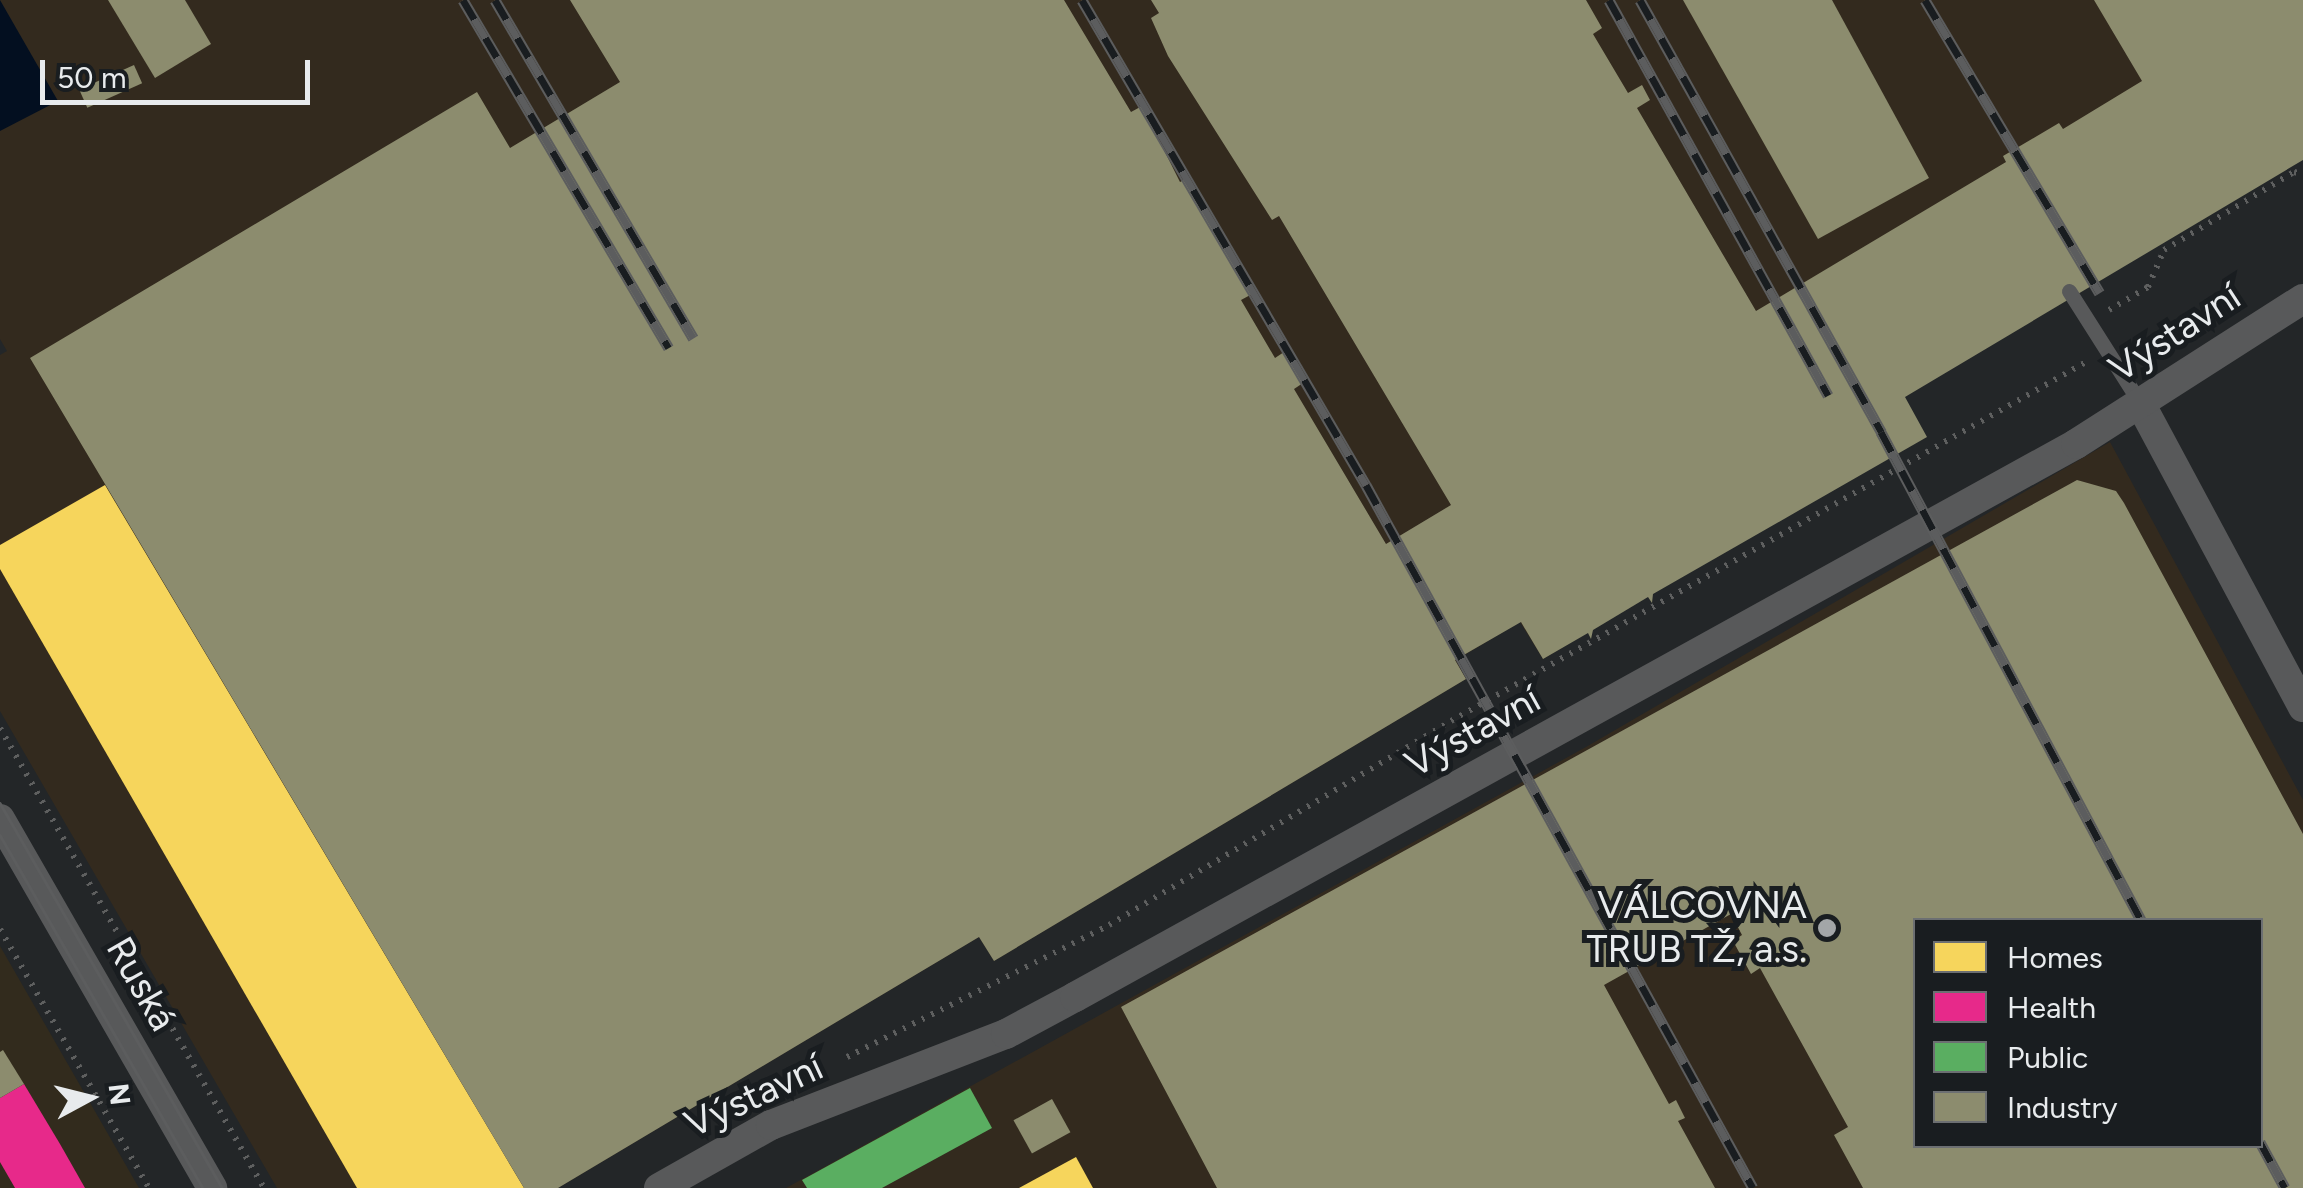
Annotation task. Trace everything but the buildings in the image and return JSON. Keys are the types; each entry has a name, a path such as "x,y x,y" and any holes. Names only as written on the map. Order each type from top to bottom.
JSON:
{"street":[{"name":"Výstavní","path":"659,1188 770,1125 1006,1034 1076,997 2140,403 2303,300"},
{"path":"2140,403 2303,707"},
{"name":"Ruská","path":"0,820 212,1188"}],"lane":[{"path":"2068,290 2140,403"}],"path":[{"path":"842,1060 1109,924 1451,721 2082,369 2105,312 2148,287 2164,250 2294,172 2303,174"},
{"path":"0,728 264,1188"},
{"path":"0,929 149,1188"}],"shaded area":[{"path":"0,0 2303,0 1898,393 1921,434 1543,659 1520,622 1456,660 1466,679 994,961 979,937 558,1188 277,1188 0,711 0,355 7,351 0,339"},
{"path":"2110,442 2303,800 2303,1188 786,1188 1586,747"},
{"path":"0,946 139,1188 0,1188"}],"water":[{"path":"0,0 58,101 0,131"}],"tram line":[{"path":"0,803 222,1188"},
{"path":"0,835 203,1188"}],"railway":[{"path":"463,0 669,348"},
{"path":"495,0 693,338"},
{"path":"1082,0 1366,485 1753,1188"},
{"path":"1609,0 1828,395"},
{"path":"1640,0 1881,432 2140,918"},
{"path":"1925,0 2100,293"},
{"path":"2263,1148 2285,1188"}],"place":[{"name":"VÁLCOVNA TRUB TŽ, a.s.","path":"1827,928"}]}
